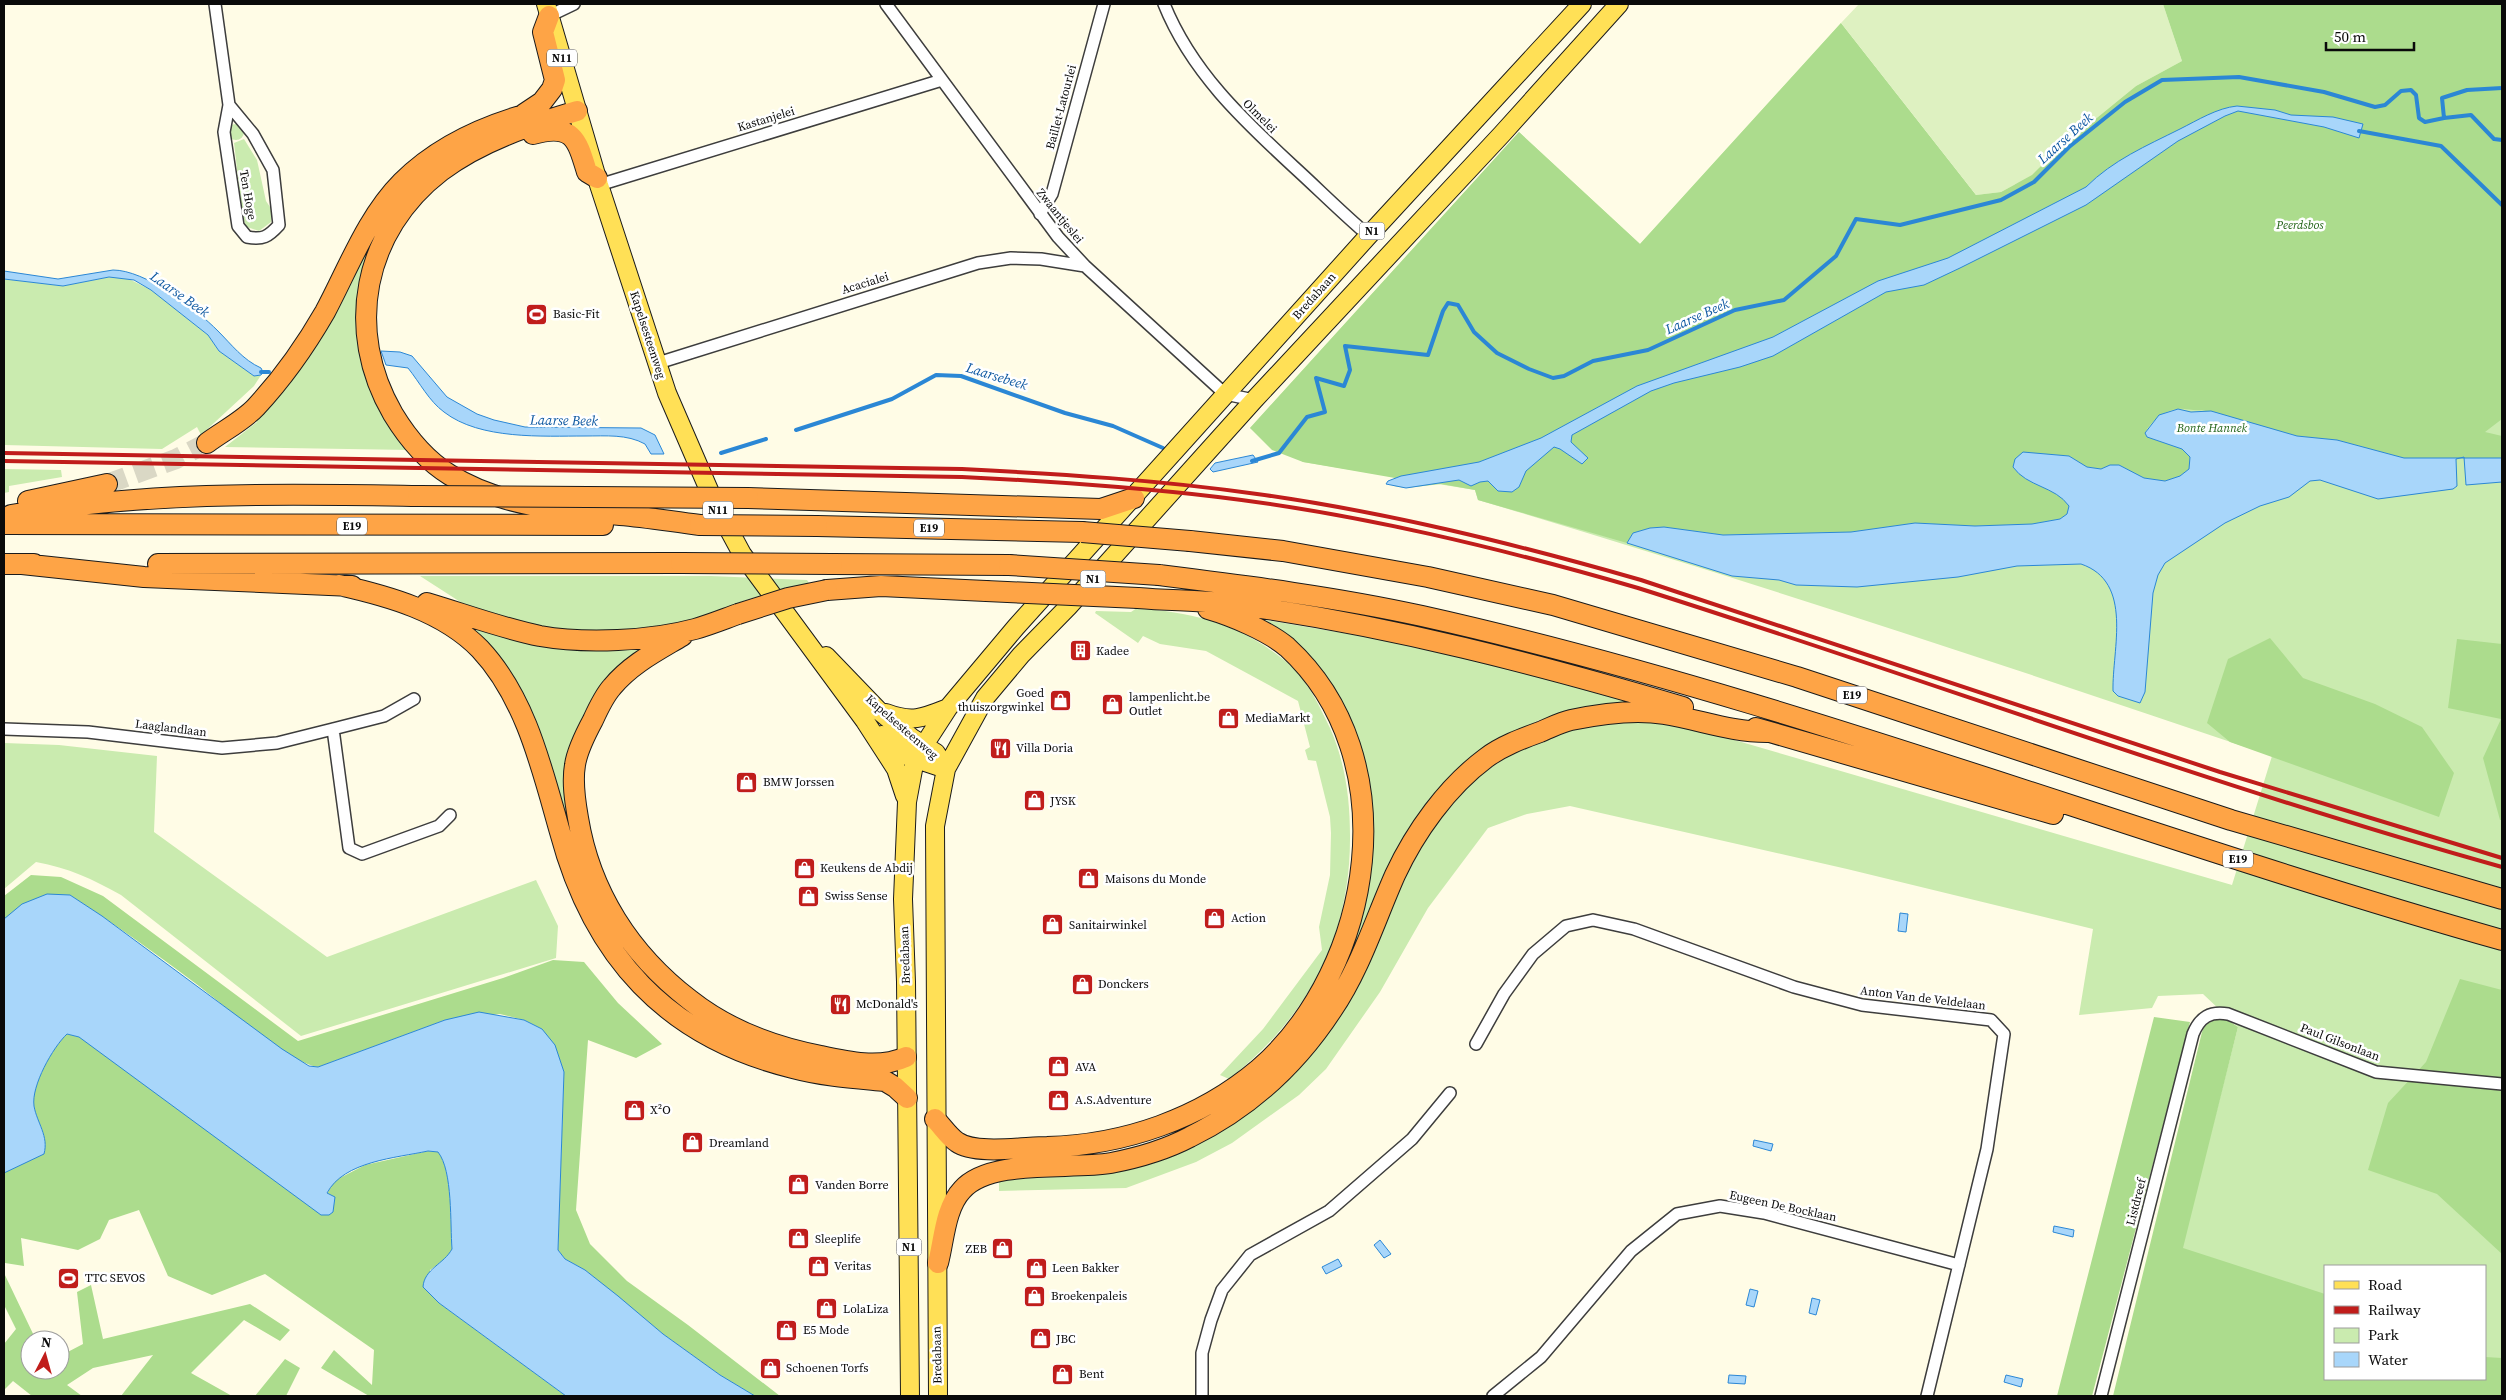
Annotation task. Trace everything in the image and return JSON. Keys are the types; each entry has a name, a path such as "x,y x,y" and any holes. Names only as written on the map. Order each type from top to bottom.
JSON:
{"highway":[{"path":"524,114 542,102 552,90 555,80 543,32 548,10"},
{"path":"207,443 255,408 296,357 324,313 374,220 400,184 423,163 473,134 524,114 576,105"},
{"path":"576,105 511,133 500,140 477,148 440,172 396,219 377,256 369,284 366,311 369,355 382,395 403,431 423,453 450,475 488,493 532,506 700,525"},
{"path":"500,140 513,139 541,132 565,131 573,135 579,143 587,172 598,181"},
{"path":"4,510 46,496 107,484"},
{"path":"4,516 46,509 193,495 748,498 1101,509 1134,498"},
{"name":"E19","path":"4,524 700,525 1041,530 1190,541 1282,551 1428,576 1554,606 1797,677 2231,820 2502,899"},
{"name":"E19","path":"13,564 682,563 1009,565 1159,575 1281,590 1410,614 1556,648 1788,715 2172,838 2502,940"},
{"path":"13,564 144,577 339,585 397,594 501,626 541,636 610,640 694,629"},
{"path":"339,585 400,602 431,615 466,636 494,666 515,699 523,717 539,761 564,848 582,897 614,952 641,988 674,1016 711,1038 792,1068 885,1082 895,1087 907,1098"},
{"path":"906,1057 895,1062 882,1064 836,1060 774,1045 728,1025 691,1001 663,977 616,922 598,890 582,846 574,798 575,764 589,728 611,687 650,653 694,629 788,598 827,590 881,586 1138,598 1240,605 1416,636 1552,668 1768,732 2130,835 2172,838"},
{"path":"935,1119 957,1143 974,1149 1056,1147 1093,1143 1151,1130 1186,1117 1223,1095 1259,1069 1285,1042 1312,1007 1337,962 1353,914 1360,878 1363,826 1353,750 1334,706 1310,673 1285,646 1225,614 1175,601"},
{"path":"938,1262 955,1200 962,1189 976,1179 1004,1170 1111,1163 1159,1149 1187,1138 1212,1125 1259,1094 1302,1052 1334,1008 1362,953 1396,872 1428,818 1465,776 1487,758 1515,741 1568,720 1616,713 1662,713 1741,732 1768,732"}],"main road":[{"name":"Bredabaan","path":"910,1396 906,982 903,899 907,802 919,752 948,708 1049,591 1225,394 1582,4"},
{"name":"Bredabaan","path":"938,1396 935,1119 935,826 946,769 985,698 1021,655 1068,607 1257,397 1502,134 1619,4"},
{"name":"Kapelsesteenweg","path":"548,10 598,181 658,363 666,393 714,504 742,554 808,640 827,671 871,715 919,752 946,769"},
{"path":"871,715 917,720 948,708"},
{"name":"Kapelsesteenweg","path":"871,715 896,769 907,802"},
{"path":"906,982 910,974 921,970 926,970 935,980"}],"street":[{"name":"Ten Hoge","path":"215,4 229,105 224,132 238,226 247,237 261,239 268,236 279,225 273,170 253,134 229,105"},
{"path":"548,10 574,4"},
{"name":"Zwaantjeslei","path":"886,4 1058,237 1085,266 1225,394"},
{"name":"Baillet-Latourlei","path":"1040,214 1052,194 1104,4"},
{"name":"Olmelei","path":"1164,4 1183,43 1223,98 1245,122 1361,229"},
{"name":"Kastanjelei","path":"598,181 942,80"},
{"name":"Acacialei","path":"658,363 978,263 1011,258 1085,266"},
{"path":"1225,394 1257,397"},
{"path":"1049,591 1068,607"},
{"name":"Laaglandlaan","path":"4,729 88,732 222,748 277,744 384,716 414,699"},
{"path":"333,729 348,848 362,854 438,826 450,815"},
{"name":"Anton Van de Veldelaan","path":"1476,1044 1504,994 1533,954 1566,926 1593,920 1634,928 1794,987 1862,1005 1991,1020 2004,1034 1987,1149 1926,1396"},
{"name":"Paul Gilsonlaan","path":"2203,1018 2215,1013 2228,1014 2376,1072 2502,1084"},
{"name":"Listdreef","path":"2101,1396 2193,1034 2197,1024 2203,1018"},
{"path":"1202,1396 1202,1353 1211,1320 1222,1290 1250,1255 1329,1210 1412,1139 1450,1093"},
{"name":"Eugeen De Bocklaan","path":"1493,1396 1541,1357 1632,1251 1677,1214 1720,1206 1764,1213 1959,1265"}],"green space":[{"path":"1859,4 2163,4 2182,61 2136,86 2055,152 2032,175 2001,192 1976,195 1841,23"},
{"name":"Bonte Hannek","path":"2159,4 2502,4 2502,1396 2144,1396 2238,1027 2203,994 2158,996 2152,1008 2079,1015 2093,929 1847,869 1570,806 1527,814 1488,828 1428,908 1380,992 1326,1069 1299,1095 1232,1143 1196,1162 1126,1188 999,1191 999,1180 1102,1174 1254,1109 1300,1067 1321,1044 1339,1018 1366,967 1405,879 1430,834 1444,814 1477,779 1496,764 1517,751 1541,740 1581,728 1601,724 1632,722 1700,730 2232,885 2272,756 1876,624 1478,500 1475,490 1303,462 1250,428 1519,132 1640,244 1841,23 1976,195"},
{"name":"Peerdsbos","path":"2163,4 2502,4 2502,419 2485,432 2502,436 2502,458 2404,458 2337,440 2297,436 2202,410 2177,409 2158,417 2145,433 2147,437 2182,449 2190,457 2189,469 2180,476 2165,481 2144,478 2119,465 2110,465 2101,469 2087,467 2069,456 2052,455 2033,483 2057,495 2069,506 2067,514 2060,519 2032,524 1975,526 1915,523 1851,532 1723,535 1664,527 1650,528 1633,533 1627,543 1478,500 1475,490 1441,484 1406,488 1394,486 1395,478 1303,462 1272,450 1250,428 1519,132 1640,244 1841,23 1976,195 2001,192 2047,162 2055,152 2136,86 2182,61"},
{"path":"236,124 244,132 236,140 228,132"},
{"path":"244,139 257,160 266,201 272,210 271,222 259,231 247,227 243,214 234,143"},
{"path":"387,211 359,300 411,450 225,447 257,422 253,416"},
{"path":"109,277 127,278 151,290 208,335 219,351 254,376 261,375 254,386 201,435 197,427 162,449 4,445 4,279 63,286"},
{"path":"4,469 61,470 62,477 9,486 9,492 4,493"},
{"path":"420,576 711,576 807,580 809,583 749,599 680,624 627,633 536,629 465,605"},
{"path":"1137,608 1178,613 1215,622 1250,637 1284,660 1299,674 1321,709 1335,741 1346,780 1350,821 1348,872 1343,907 1333,940 1320,972 1302,1001 1281,1029 1257,1055 1229,1079 1220,1075 1263,1029 1322,950 1319,927 1330,875 1330,817 1316,761 1308,760 1305,750 1310,747 1298,701 1206,651 1160,644 1143,636 1138,643 1095,613 1096,611 1131,612"},
{"path":"1259,619 1373,638 1503,667 1642,703 1593,709 1539,720 1499,742 1450,782 1334,996 1267,1068 1351,938 1355,745"},
{"path":"458,624 650,645 577,742 600,916 540,747"},
{"path":"2270,638 2303,678 2375,704 2422,727 2454,773 2439,817 2230,742 2207,723 2228,659"},
{"path":"2457,639 2502,644 2502,820 2500,820 2483,758 2501,719 2448,708"},
{"path":"4,743 59,745 157,756 154,832 327,957 536,880 558,926 556,958 301,1036 121,895 100,884 70,871 36,862 4,889"},
{"path":"31,875 61,877 103,896 298,1041 503,978 553,960 584,962 618,1003 662,1044 636,1058 588,1040 576,1210 590,1244 627,1281 780,1396 755,1396 720,1375 663,1334 585,1270 565,1259 558,1250 564,1072 542,1029 524,1020 500,1014 445,1020 318,1067 305,1063 273,1044 195,983 70,895 4,919 4,896"},
{"path":"2460,979 2502,990 2502,1254 2437,1194 2368,1170 2388,1103 2426,1062"},
{"path":"2154,1017 2190,1022 2092,1396 2057,1396"},
{"path":"2225,1018 2238,1027 2183,1248 2324,1294 2324,1380 2486,1380 2486,1357 2502,1358 2502,1396 2113,1396 2202,1032 2208,1023"},
{"path":"67,1034 79,1037 327,1194 334,1181 365,1165 428,1151 438,1152 443,1161 448,1184 452,1249 448,1257 430,1270 439,1303 566,1396 369,1396 321,1368 334,1350 372,1385 374,1350 265,1274 212,1295 168,1276 139,1210 109,1220 100,1239 78,1250 21,1238 24,1266 5,1263 4,1173 44,1153 45,1141 35,1112 34,1098 44,1067"},
{"path":"4,1273 31,1330 20,1330 20,1380 70,1380 70,1351 83,1344 77,1292 91,1285 103,1339 250,1304 290,1330 280,1341 244,1320 191,1373 232,1396 121,1396 153,1355 93,1368 67,1385 82,1396 32,1396 13,1381 4,1390 4,1344 16,1329 4,1305"},
{"path":"285,1359 300,1368 286,1396 255,1396"}],"water":[{"path":"2237,106 2275,110 2291,115 2333,117 2363,124 2359,138 2324,127 2238,111 2178,141 2086,205 1960,268 1924,285 1886,292 1773,356 1651,391 1572,435 1571,442 1588,458 1582,464 1554,447 1526,471 1519,487 1512,492 1498,491 1488,481 1471,486 1459,480 1406,488 1386,484 1388,481 1401,476 1479,462 1541,438 1637,386 1773,337 1878,281 1948,258 2086,187 2107,169 2142,148 2208,115 2222,109"},
{"path":"113,270 140,276 169,292 208,322 243,356 261,368 263,372 261,375 254,376 219,351 208,335 151,290 134,280 109,277 63,286 4,279 4,271 58,279"},
{"path":"381,351 400,352 412,356 447,397 477,414 525,427 641,428 655,435 664,454 651,454 645,444 624,437 531,436 475,428 459,421 439,408 408,368 386,365"},
{"path":"2178,409 2191,412 2211,411 2297,436 2337,440 2404,458 2460,458 2456,459 2457,486 2453,489 2378,499 2320,480 2310,481 2289,497 2260,506 2225,523 2165,563 2158,575 2153,593 2145,692 2140,703 2118,696 2113,691 2116,637 2114,601 2108,586 2098,573 2081,564 2017,566 1958,577 1857,587 1796,585 1779,580 1732,576 1627,543 1633,533 1650,528 1664,527 1723,535 1851,532 1915,523 1975,526 2032,524 2060,519 2067,514 2069,506 2056,494 2019,474 2013,467 2015,459 2023,452 2069,456 2087,467 2101,469 2110,465 2119,465 2144,478 2165,481 2180,476 2189,469 2190,457 2182,449 2147,437 2145,433 2159,415"},
{"path":"1253,455 1258,462 1213,472 1210,469 1215,463"},
{"path":"2464,458 2502,458 2502,482 2466,485"},
{"path":"47,894 70,895 102,916 282,1049 309,1066 318,1067 445,1020 479,1012 524,1020 542,1029 555,1045 564,1072 558,1250 565,1259 585,1270 663,1334 720,1375 755,1396 566,1396 439,1303 423,1287 427,1276 452,1249 448,1184 443,1161 438,1152 428,1151 386,1159 358,1167 345,1174 335,1182 327,1193 335,1197 333,1212 329,1215 321,1215 79,1037 67,1034 61,1040 44,1067 36,1088 34,1106 44,1135 44,1154 4,1173 4,919 22,904"},
{"path":"1900,913 1908,914 1906,932 1898,931"},
{"path":"1754,1140 1773,1144 1771,1151 1753,1146"},
{"path":"2054,1226 2074,1230 2073,1237 2053,1232"},
{"path":"1380,1240 1391,1254 1384,1258 1374,1245"},
{"path":"1338,1259 1342,1266 1326,1274 1322,1267"},
{"path":"1750,1289 1758,1291 1754,1307 1746,1305"},
{"path":"1812,1298 1820,1300 1816,1315 1809,1313"},
{"path":"1729,1375 1746,1376 1745,1384 1728,1383"},
{"path":"2006,1375 2023,1379 2021,1387 2004,1382"}],"waterway":[{"name":"Laarse Beek","path":"1252,461 1279,453 1307,417 1325,412 1316,378 1344,386 1350,370 1345,346 1428,355 1443,311 1448,303 1458,305 1474,332 1497,353 1529,369 1553,378 1564,376 1593,361 1648,350 1735,310 1784,300 1836,256 1856,219 1900,225 2001,200 2034,182 2069,147 2125,102 2162,80 2239,77 2324,92 2375,107 2385,105 2401,91 2411,90 2416,95 2419,118 2425,122 2444,118 2442,98 2467,90 2502,88"},
{"path":"2444,118 2471,115 2494,139 2502,140"},
{"path":"2359,131 2441,146 2502,205"},
{"name":"Laarse Beek","path":"261,372 269,372"},
{"name":"Laarsebeek","path":"796,430 892,399 936,375 961,376 1065,413 1113,426 1163,448"},
{"name":"Laarsebeek","path":"721,453 766,439"}],"tunnel":[{"path":"107,484 176,459 207,443"}],"railway":[{"path":"4,453 962,469 1147,481 1306,501 1450,530 1641,580 2220,772 2502,858"},
{"path":"4,461 962,477 1122,487 1271,504 1430,534 1534,559 1638,588 2285,802 2502,867"}],"place":[{"name":"Basic-Fit","path":"537,314"},
{"name":"Kadee","path":"1080,651"},
{"name":"Goed thuiszorgwinkel","path":"1060,700"},
{"name":"lampenlicht.be Outlet","path":"1113,704"},
{"name":"MediaMarkt","path":"1229,718"},
{"name":"Villa Doria","path":"1000,748"},
{"name":"BMW Jorssen","path":"747,782"},
{"name":"JYSK","path":"1034,801"},
{"name":"Keukens de Abdij","path":"804,868"},
{"name":"Maisons du Monde","path":"1089,879"},
{"name":"Swiss Sense","path":"809,896"},
{"name":"Action","path":"1215,918"},
{"name":"Sanitairwinkel","path":"1053,925"},
{"name":"Donckers","path":"1082,984"},
{"name":"McDonald's","path":"840,1004"},
{"name":"AVA","path":"1059,1067"},
{"name":"A.S.Adventure","path":"1059,1100"},
{"name":"X²O","path":"634,1110"},
{"name":"Dreamland","path":"693,1143"},
{"name":"Vanden Borre","path":"799,1185"},
{"name":"Sleeplife","path":"799,1239"},
{"name":"ZEB","path":"1003,1249"},
{"name":"Veritas","path":"818,1266"},
{"name":"Leen Bakker","path":"1036,1268"},
{"name":"TTC SEVOS","path":"69,1278"},
{"name":"Broekenpaleis","path":"1035,1296"},
{"name":"LolaLiza","path":"827,1309"},
{"name":"E5 Mode","path":"787,1330"},
{"name":"JBC","path":"1040,1339"},
{"name":"Schoenen Torfs","path":"770,1368"},
{"name":"Bent","path":"1063,1374"}]}
